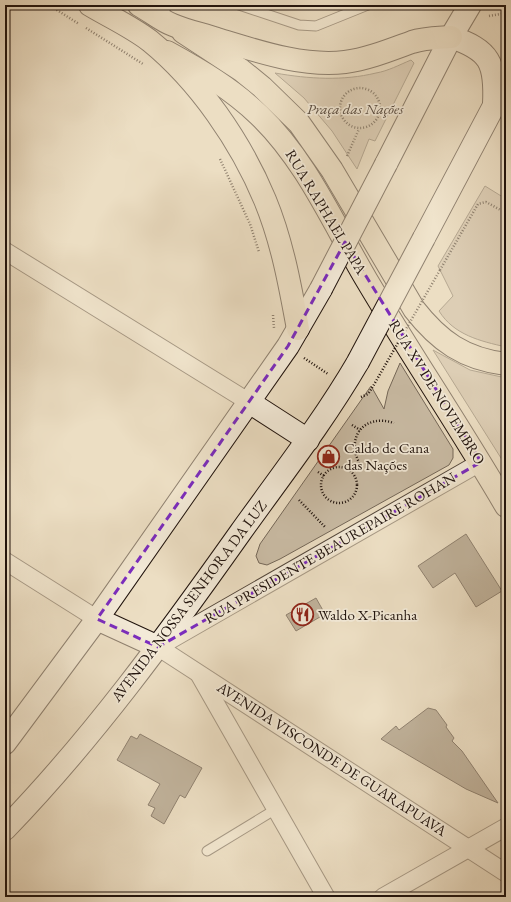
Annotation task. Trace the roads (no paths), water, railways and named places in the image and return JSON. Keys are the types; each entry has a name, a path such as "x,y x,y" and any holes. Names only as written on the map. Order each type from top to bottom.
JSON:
{"main road":[{"name":"RUA RAPHAEL PAPA","path":"90,5 211,77 236,95 259,115 282,140 300,165 367,280"},
{"name":"RUA RAPHAEL PAPA","path":"139,5 166,16 241,70 283,105 316,145 414,309 428,327 441,339 460,351 477,359 506,364"},
{"path":"5,743 97,619 249,402 298,329 386,164 451,37 470,5"},
{"path":"166,16 273,54 322,63 351,60 386,52 413,42 432,38 451,37 471,43 484,54 492,68 495,82 494,105"},
{"path":"150,41 199,92 226,126 246,159 265,200 278,240 290,282 298,329"},
{"name":"AVENIDA NOSSA SENHORA DA LUZ","path":"5,829 73,752 158,647 308,440 358,362 506,83"},
{"name":"RUA XV DE NOVEMBRO","path":"367,280 481,462 506,506"},
{"path":"249,402 308,440"},
{"path":"97,619 158,647"}],"street":[{"path":"5,251 249,402"},
{"name":"RUA PRESIDENTE BEAUREPAIRE ROHAN","path":"158,647 481,462"},
{"path":"5,561 97,619"},
{"name":"AVENIDA VISCONDE DE GUARAPUAVA","path":"158,647 506,873"},
{"path":"198,673 326,897"},
{"path":"383,897 506,827"}],"lane":[{"path":"239,5 299,25 316,26 368,6"},
{"path":"207,851 276,809"}],"place":[{"name":"Caldo de Cana das Nações","path":"329,457"},
{"name":"Waldo X-Picanha","path":"302,615"}],"park label":[{"name":"Praça das Nações","path":"355,109"}]}
